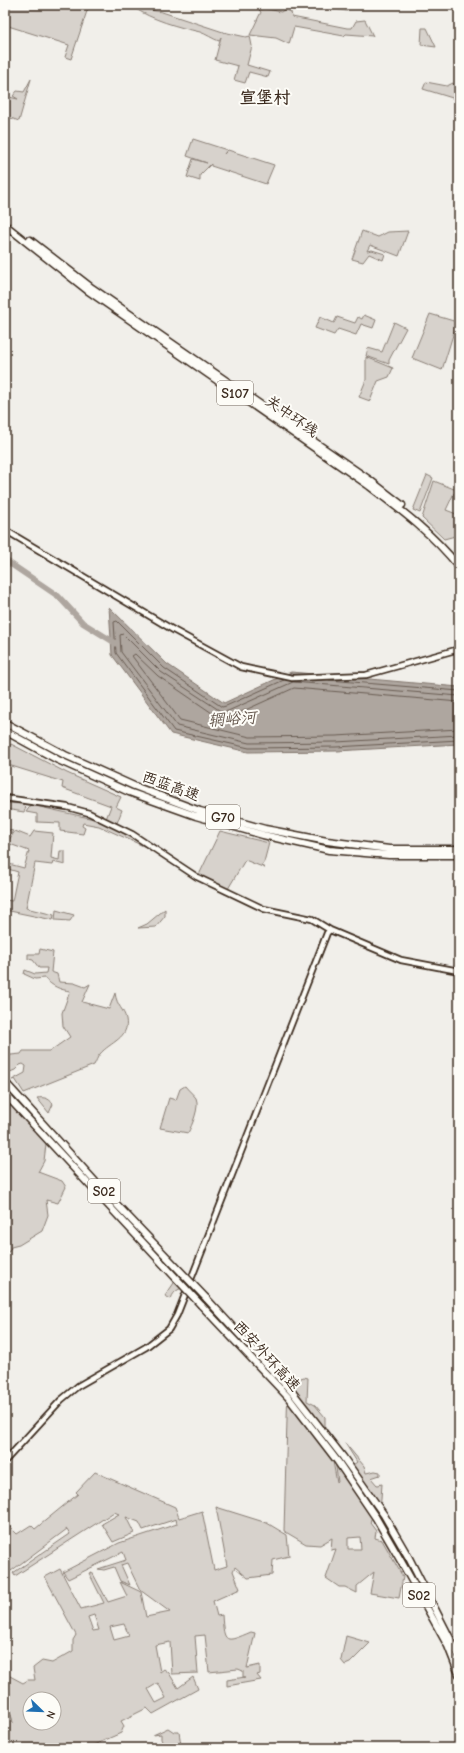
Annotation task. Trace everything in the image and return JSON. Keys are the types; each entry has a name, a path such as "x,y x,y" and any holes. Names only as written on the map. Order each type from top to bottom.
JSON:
{"highway":[{"name":"关中环线","path":"5,220 92,288 371,481 411,513 459,561"},
{"name":"关中环线","path":"5,225 87,290 409,516 441,546 459,567"},
{"name":"西蓝高速","path":"5,722 65,755 120,780 200,811 265,829 328,841 389,849 459,849"},
{"name":"西蓝高速","path":"5,731 58,760 129,792 196,816 248,831 329,850 390,855 459,855"},
{"name":"西安外环高速","path":"5,1082 101,1188 206,1298 292,1393 343,1457 384,1515 412,1565 459,1656"},
{"name":"西安外环高速","path":"5,1094 288,1397 338,1462 376,1518 448,1646 459,1674"}],"street":[{"path":"5,530 241,667 292,678 366,675 459,649"},
{"path":"5,798 67,807 89,813 132,834 197,877 264,909 312,919 330,930 401,960 459,971"},
{"path":"5,1461 61,1400 78,1386 146,1347 169,1329 177,1315 327,933 330,930"}],"shaded area":[{"path":"5,5 89,5 71,59 65,57 69,45 5,25"},
{"path":"347,5 347,11 316,6"},
{"path":"441,5 453,5 459,8 459,15 450,8"},
{"path":"133,7 162,12 223,32 246,37 250,36 252,46 247,65 270,72 268,77 249,72 245,83 234,80 238,66 215,60 221,37 219,41 200,32 157,19 140,12"},
{"path":"264,8 281,12 285,9 291,12 292,17 347,28 352,28 356,21 365,20 373,36 346,34 344,36 294,27 289,44 276,38 250,35 261,12 259,10"},
{"path":"422,28 427,28 436,47 421,45"},
{"path":"31,79 19,121 5,116 5,107 9,97 18,99 13,96 17,91 24,92"},
{"path":"426,82 447,86 453,83 459,100 423,89"},
{"path":"193,139 227,150 224,154 228,150 274,165 266,184 211,166 211,164 200,175 200,181 187,177 193,159 207,163 187,156"},
{"path":"362,231 378,237 388,232 408,231 399,256 370,245 367,251 372,250 385,254 383,260 369,254 363,262 352,259"},
{"path":"430,314 457,322 442,370 412,358"},
{"path":"364,315 376,320 373,328 361,324 356,335 338,329 334,335 315,328 320,317 334,323 337,317 355,323 358,317 362,319"},
{"path":"394,322 406,328 389,360 389,364 366,356 368,348 382,352"},
{"path":"366,357 393,368 389,377 378,381 370,401 359,397 366,380"},
{"path":"427,475 433,478 420,513 413,510"},
{"path":"434,481 459,491 459,496 454,493 446,510 459,515 459,535 444,539 422,518"},
{"path":"11,744 67,773 121,797 116,807 122,810 117,823 106,819 111,806 62,788 63,782 5,764 5,752"},
{"path":"5,803 23,804 26,807 24,812 5,809"},
{"path":"31,805 94,819 125,832 150,849 99,826 83,823 82,826 85,828 83,834 60,831 60,823 37,822 37,814 26,812"},
{"path":"5,829 13,831 5,843"},
{"path":"15,831 30,837 34,831 53,833 51,858 59,860 60,851 65,851 65,865 53,862 52,865 35,863 26,908 54,915 53,920 5,910 5,900 12,901 18,872 5,868 5,863 24,868 29,851 7,843"},
{"path":"220,831 269,843 264,862 261,866 265,868 245,860 225,894 198,877"},
{"path":"165,909 165,916 156,927 138,928 147,924"},
{"path":"56,910 74,915 70,921 55,920"},
{"path":"40,949 53,952 51,972 57,974 59,982 74,983 85,987 90,984 82,1002 109,1009 115,993 117,1002 125,1016 126,1025 125,1031 122,1035 100,1054 94,1065 24,1093 15,1079 12,1080 25,1073 26,1066 23,1064 20,1065 15,1070 5,1074 5,1058 11,1055 21,1054 23,1051 50,1051 70,1037 63,1026 62,1013 70,991 56,987 45,978 35,979 24,974 25,970 35,974 46,973 47,968 39,968 33,960 28,959 28,954 39,954"},
{"path":"185,1086 196,1098 197,1102 195,1116 188,1133 160,1128 169,1098 176,1100 180,1089"},
{"path":"37,1098 46,1098 50,1100 53,1104 49,1113"},
{"path":"12,1104 23,1108 47,1135 51,1132 46,1144 44,1161 38,1172 62,1181 66,1187 58,1203 46,1200 48,1215 42,1231 19,1245 11,1247 9,1252 5,1251 5,1113"},
{"path":"172,1278 189,1285 176,1291 171,1299 165,1296 174,1283"},
{"path":"304,1377 308,1378 307,1401 315,1405 325,1417 325,1427 316,1435 332,1456 337,1483 335,1460 345,1471 357,1462 345,1443 364,1466 366,1473 375,1471 380,1472 380,1475 371,1478 377,1485 382,1484 380,1513 371,1519 370,1523 376,1531 375,1538 382,1540 403,1577 399,1598 370,1593 374,1572 357,1586 357,1593 345,1587 339,1587 326,1578 336,1549 331,1550 332,1538 320,1545 306,1544 284,1531 288,1382","holes":["360,1537 361,1549 348,1549 348,1538"]},
{"path":"95,1472 175,1507 179,1518 202,1511 214,1570 227,1566 216,1507 267,1523 287,1535 289,1556 273,1560 272,1575 248,1578 235,1567 233,1571 240,1589 213,1601 217,1616 222,1615 225,1636 231,1639 251,1632 255,1633 247,1668 260,1665 260,1674 257,1675 261,1680 227,1686 227,1680 245,1677 243,1677 243,1671 238,1669 209,1672 205,1635 195,1636 198,1673 172,1674 170,1642 155,1645 160,1672 164,1669 169,1673 178,1688 193,1677 198,1689 153,1714 147,1708 121,1721 124,1726 121,1733 87,1748 5,1748 5,1692 13,1723 5,1689 5,1678 8,1675 23,1683 28,1680 35,1680 33,1668 42,1661 52,1663 73,1651 73,1640 76,1635 45,1577 60,1569 81,1609 104,1603 89,1573 92,1572 108,1602 127,1596 120,1582 141,1592 146,1617 170,1612 140,1590 127,1563 121,1565 130,1585 120,1581 114,1567 104,1570 98,1569 126,1560 123,1552 68,1579 63,1572 119,1543 177,1524 176,1519 143,1530 139,1522 126,1517 134,1533 113,1542 102,1524 119,1514 114,1512 15,1576 13,1573 70,1534 67,1529 11,1571 5,1563 5,1528 8,1525 17,1534 31,1525 35,1529 78,1494 76,1492","holes":["94,1615 99,1630 93,1631 88,1617","124,1624 129,1636 114,1640 110,1627","158,1683 166,1698 156,1703 148,1689"]},
{"path":"346,1636 370,1643 350,1663 345,1665 341,1660"},
{"path":"168,1728 174,1732 179,1732 181,1745 174,1748 165,1748 161,1739 161,1734 153,1735"}],"water":[{"path":"109,607 167,664 224,703 291,672 459,687 459,744 337,751 248,752 171,734 112,655"}],"waterway":[{"name":"辋峪河","path":"5,560 58,596 83,623 117,644"}],"district":[{"name":"宣堡村","path":"265,97"}]}
